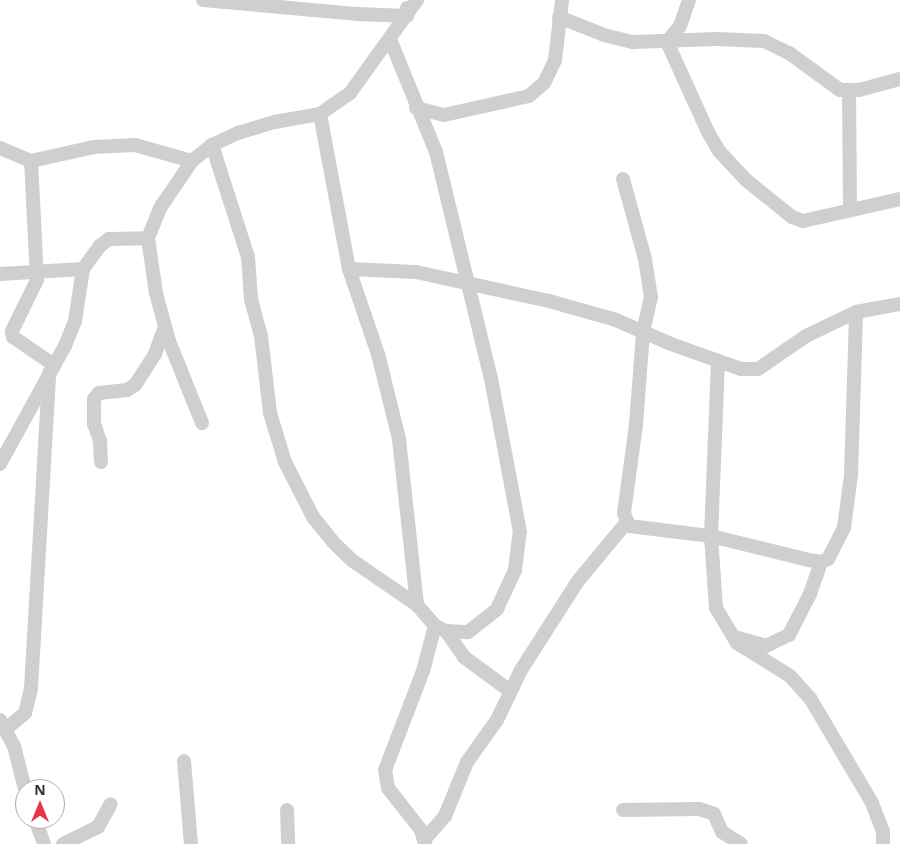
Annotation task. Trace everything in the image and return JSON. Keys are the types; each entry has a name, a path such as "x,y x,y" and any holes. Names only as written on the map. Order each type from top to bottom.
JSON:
{"street":[{"path":"203,0 407,16"},
{"path":"407,16 408,0"},
{"path":"202,423 165,327 156,293 148,238 160,208 192,160 212,146 238,133 275,122 320,114 350,93 417,0"},
{"path":"416,108 444,115 529,96 544,83 555,60 562,0"},
{"path":"667,42 680,26 689,0"},
{"path":"559,17 604,35 634,42 717,39 764,41 789,53 825,81 840,90 878,86 900,79"},
{"path":"390,39 416,108 430,131 469,284 510,465 520,532 520,552 497,609 480,625 468,632 440,628"},
{"path":"667,42 708,132 719,151 746,180 792,217 803,221 850,208 900,199"},
{"path":"849,90 850,208"},
{"path":"320,114 349,269 378,354 399,439 417,605"},
{"path":"0,148 31,161 113,146 143,147 192,160"},
{"path":"212,146 248,257 251,300 261,336 270,413 285,462 313,517 353,561 417,605 440,628 464,657 510,691"},
{"path":"31,161 36,270 34,287 12,331 13,337 52,369"},
{"path":"623,179 650,280 650,310 642,333 636,425 624,513 626,523"},
{"path":"0,464 52,369 75,321 83,269 100,246 109,239 148,238"},
{"path":"0,274 36,270 83,269"},
{"path":"349,269 400,270 590,311 642,333 741,369 758,369 806,336 856,312 900,304"},
{"path":"626,523 646,529 711,536 821,562 828,559 838,545 848,505 855,412 856,312"},
{"path":"101,462 100,441 94,424 94,399 98,393 127,390 135,385 155,354 165,327"},
{"path":"718,362 711,536 716,608 730,635 756,658 790,676 810,698 872,803 883,831 883,844"},
{"path":"22,779 14,746 3,724 25,713 31,689 52,369"},
{"path":"440,628 385,770 388,788 425,842 445,816 466,762 497,720 510,691 578,581 626,523"},
{"path":"730,635 766,646 789,635 810,594 821,562"},
{"path":"184,761 191,844"},
{"path":"63,844 98,826 111,804"},
{"path":"623,810 699,809 714,814 722,832 741,844"},
{"path":"287,810 288,844"},
{"path":"39,829 44,844"}]}
